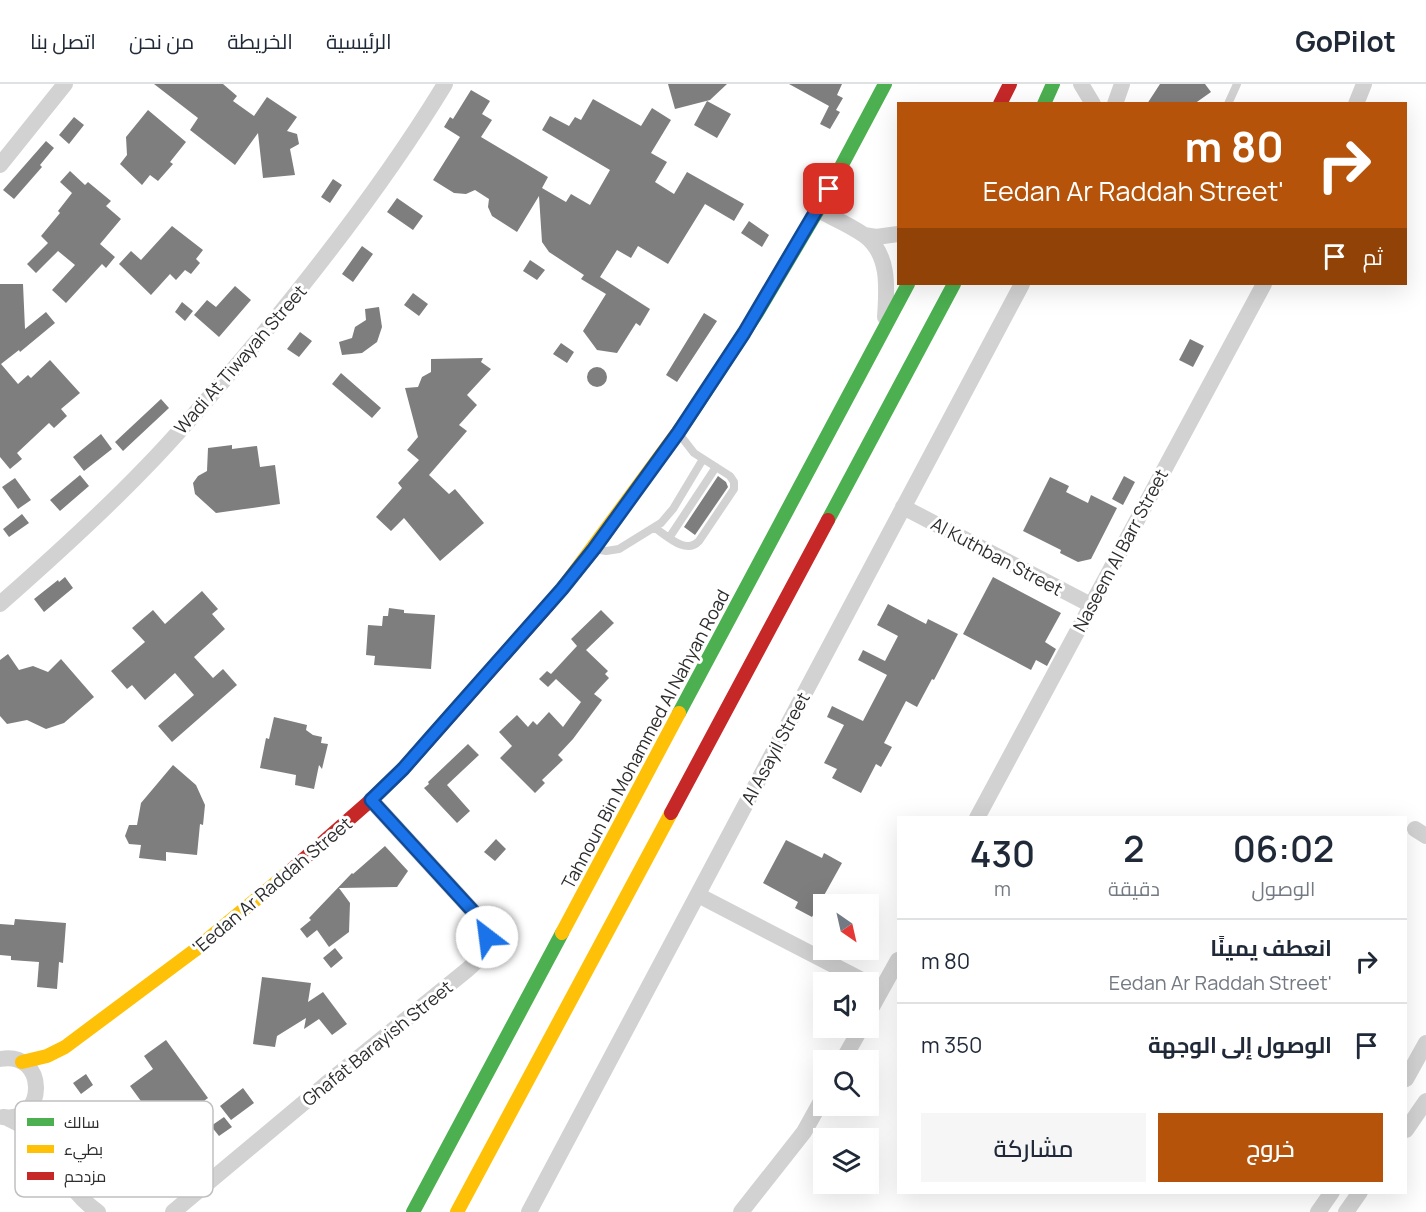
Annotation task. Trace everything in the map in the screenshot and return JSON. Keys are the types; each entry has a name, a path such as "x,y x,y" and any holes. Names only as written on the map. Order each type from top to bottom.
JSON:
{"main road":[{"name":"'Eedan Ar Raddah Street","path":"7,1058 47,1056 65,1047 195,950 308,856 371,800 418,752 562,589 594,549 678,433 757,313 818,210 885,84"},
{"path":"1001,102 1010,84"},
{"path":"1045,102 1053,84"},
{"name":"Tahnoun Bin Mohammed Al Nahyan Road","path":"413,1212 907,285"},
{"path":"457,1212 953,285"}],"street":[{"path":"0,165 65,84"},
{"name":"Wadi At Tiwayah Street","path":"0,604 66,546 146,467 224,381 314,272 371,198 445,84"},
{"path":"1082,84 1093,102"},
{"path":"1116,102 1122,84"},
{"path":"1357,102 1364,84"},
{"path":"818,210 864,235 876,237 897,234"},
{"path":"864,235 876,250 885,268 887,280 885,327"},
{"name":"Al Asayil Street","path":"529,1212 1021,285"},
{"name":"Naseem Al Barr Street","path":"978,816 1263,285"},
{"name":"Al Kuthban Street","path":"903,507 1091,605"},
{"name":"Ghafat Barayish Street","path":"213,1179 479,960 483,953 487,937 480,919 371,800"},
{"path":"698,895 845,972"},
{"path":"879,979 897,961"},
{"path":"1407,1077 1426,1043"},
{"name":"'Eedan Ar Raddah Street","path":"35,1095 52,1063 65,1047"},
{"path":"7,1058 33,1073 34,1101"},
{"path":"31,1101 35,1095"},
{"path":"1407,1129 1426,1101"},
{"path":"741,1212 804,1132 813,1116"},
{"path":"1318,1212 1331,1194"},
{"path":"1346,1212 1359,1194"},
{"path":"81,1197 98,1212"},
{"name":"Ghafat Barayish Street","path":"173,1212 191,1197"}],"lane":[{"path":"1229,102 1237,84"},
{"path":"655,528 685,547 696,544 733,492 735,485 733,479 690,449 678,433"},
{"path":"594,549 606,551 619,549 655,528 673,509 703,459"},
{"path":"669,538 716,467"}],"building":[{"path":"154,84 223,84 237,96 233,101 254,116 267,97 297,117 287,131 297,134 299,144 290,149 295,175 263,178 258,133 235,165 190,130 198,118"},
{"path":"668,84 727,84 710,100 675,109"},
{"path":"789,84 842,84 837,95 843,98 836,110 840,112 830,129 820,124 829,106"},
{"path":"1160,84 1205,84 1211,92 1197,102 1148,102"},
{"path":"471,90 490,101 482,114 492,120 481,137 548,177 542,188 566,202 571,194 590,205 610,170 542,130 550,116 569,126 575,117 581,120 593,99 641,126 652,108 671,120 651,153 667,162 655,182 674,194 687,172 744,204 734,221 705,204 668,264 638,246 631,258 617,250 600,277 650,309 640,326 636,323 617,353 597,350 583,331 606,294 581,279 584,275 549,252 542,242 539,196 517,232 492,216 488,207 489,199 475,190 466,194 454,193 433,180 460,137 444,127 450,117 453,119"},
{"path":"707,101 731,114 717,138 694,125"},
{"path":"148,110 186,142 170,162 173,164 158,181 150,175 142,185 120,164 127,155 126,137"},
{"path":"74,117 84,125 69,144 59,135"},
{"path":"46,141 54,148 40,165 42,167 14,199 3,190"},
{"path":"70,171 85,185 88,182 111,201 106,206 121,219 100,244 115,257 106,268 102,264 66,303 52,290 75,265 58,251 36,273 27,264 48,243 41,236 60,213 58,211 72,193 60,182"},
{"path":"333,179 342,185 330,203 321,197"},
{"path":"397,198 423,216 413,230 387,212"},
{"path":"749,221 769,235 762,247 741,233"},
{"path":"172,226 203,250 196,259 200,263 191,274 185,270 176,280 170,274 151,295 119,264 131,251 141,260"},
{"path":"362,246 373,254 353,282 342,274"},
{"path":"530,260 545,270 537,280 523,271"},
{"path":"0,284 23,284 25,329 46,312 55,323 20,352 19,350 1,364 18,384 28,375 31,378 50,360 80,393 61,409 67,416 54,428 49,423 17,453 22,459 10,469 0,457"},
{"path":"235,286 251,300 219,337 194,315 207,300 216,307"},
{"path":"413,293 428,304 419,316 404,305"},
{"path":"182,302 193,311 185,321 175,312"},
{"path":"379,307 382,327 377,342 362,353 342,355 339,342 352,338 355,327 366,320 365,309"},
{"path":"704,313 717,321 677,382 666,375"},
{"path":"300,332 312,341 299,357 287,349"},
{"path":"1190,339 1204,346 1193,367 1179,360"},
{"path":"561,343 574,352 567,363 553,354"},
{"path":"483,358 481,362 491,369 467,395 477,405 459,425 467,431 429,475 449,494 455,489 484,523 440,561 404,518 391,531 376,517 402,488 398,483 419,460 407,450 418,437 405,388 418,387 422,377 431,372 431,359"},
{"path":"597,367 604,370 607,377 604,384 597,387 590,384 587,377 590,370"},
{"path":"341,373 381,408 372,418 332,384"},
{"path":"161,399 169,408 123,451 115,442"},
{"path":"101,434 112,449 84,471 73,457"},
{"path":"232,445 232,449 257,446 260,467 275,465 280,504 216,513 195,494 193,483 198,476 207,471 208,448"},
{"path":"80,475 89,486 60,511 50,500"},
{"path":"718,476 726,482 728,487 695,535 684,527"},
{"path":"1124,476 1135,482 1123,505 1112,499"},
{"path":"1050,477 1069,486 1066,492 1088,503 1091,495 1117,508 1091,559 1078,562 1060,553 1061,550 1023,531"},
{"path":"15,478 31,500 18,509 2,487"},
{"path":"22,514 29,523 9,537 3,529"},
{"path":"65,577 73,588 44,612 34,599"},
{"path":"993,577 1061,613 1045,642 1056,649 1047,666 1036,660 1031,670 963,634"},
{"path":"202,591 218,609 212,614 225,629 194,657 213,678 223,669 237,685 172,742 158,726 194,695 175,673 145,700 132,685 127,689 111,671 145,642 132,628 153,610 165,624"},
{"path":"888,604 926,624 928,619 958,634 917,707 906,701 884,743 892,747 881,767 876,764 861,793 832,778 837,769 824,763 844,725 827,717 832,706 863,721 887,675 858,660 863,650 885,661 898,636 877,625"},
{"path":"389,608 404,610 404,613 435,615 431,669 374,665 375,656 366,655 368,625 382,626 383,616 388,616"},
{"path":"601,610 614,623 586,650 608,671 605,674 609,678 594,694 602,700 558,755 563,760 542,780 545,783 535,793 500,758 512,746 499,732 517,715 528,727 533,721 537,725 549,712 563,727 581,702 556,679 548,687 539,679 547,671 551,674 577,646 571,639"},
{"path":"8,654 19,670 33,666 48,672 61,659 94,697 64,723 46,729 27,720 7,724 0,716 0,660"},
{"path":"274,717 307,725 306,730 322,737 321,743 328,744 322,769 319,765 314,789 295,785 296,775 260,768 266,738 269,739"},
{"path":"468,744 479,755 447,785 470,811 457,823 424,788"},
{"path":"173,765 196,785 205,805 203,825 200,824 197,855 166,852 166,861 139,858 141,845 129,844 125,836 129,825 137,825 141,803"},
{"path":"496,839 506,849 495,861 484,852"},
{"path":"786,840 822,858 824,853 842,863 825,894 813,894 812,917 795,908 798,902 763,883"},
{"path":"385,846 408,871 397,887 339,888 350,903 349,932 329,947 317,930 307,938 300,929 311,920 309,918 352,873"},
{"path":"15,919 66,923 63,963 59,962 57,989 37,987 39,962 11,960 11,956 0,955 0,924 14,925"},
{"path":"335,948 343,958 331,968 323,958"},
{"path":"262,977 311,983 308,1002 323,992 347,1024 332,1035 319,1019 304,1029 306,1018 277,1036 275,1047 253,1044"},
{"path":"166,1040 208,1098 204,1101 141,1101 130,1086 153,1069 144,1056"},
{"path":"86,1074 93,1085 81,1094 73,1083"},
{"path":"243,1088 254,1103 231,1120 220,1106"},
{"path":"224,1117 232,1127 219,1136 213,1128 213,1125"}],"traffic: fast":[{"path":"689,417 757,313 818,210 885,84"},
{"path":"1045,102 1053,84"},
{"path":"679,713 907,285"},
{"path":"828,520 953,285"},
{"path":"413,1212 562,933"}],"traffic: slow":[{"path":"549,604 689,417"},
{"path":"562,933 679,713"},
{"path":"457,1212 671,813"},
{"path":"22,1062 47,1056 65,1047 195,950 289,872"}],"traffic: jam":[{"path":"1001,102 1010,84"},
{"path":"671,813 828,520"},
{"path":"289,872 403,769 549,604"}],"route":[{"path":"487,937 480,919 371,800 403,769 562,589 594,549 678,433 744,333 829,189"}]}
